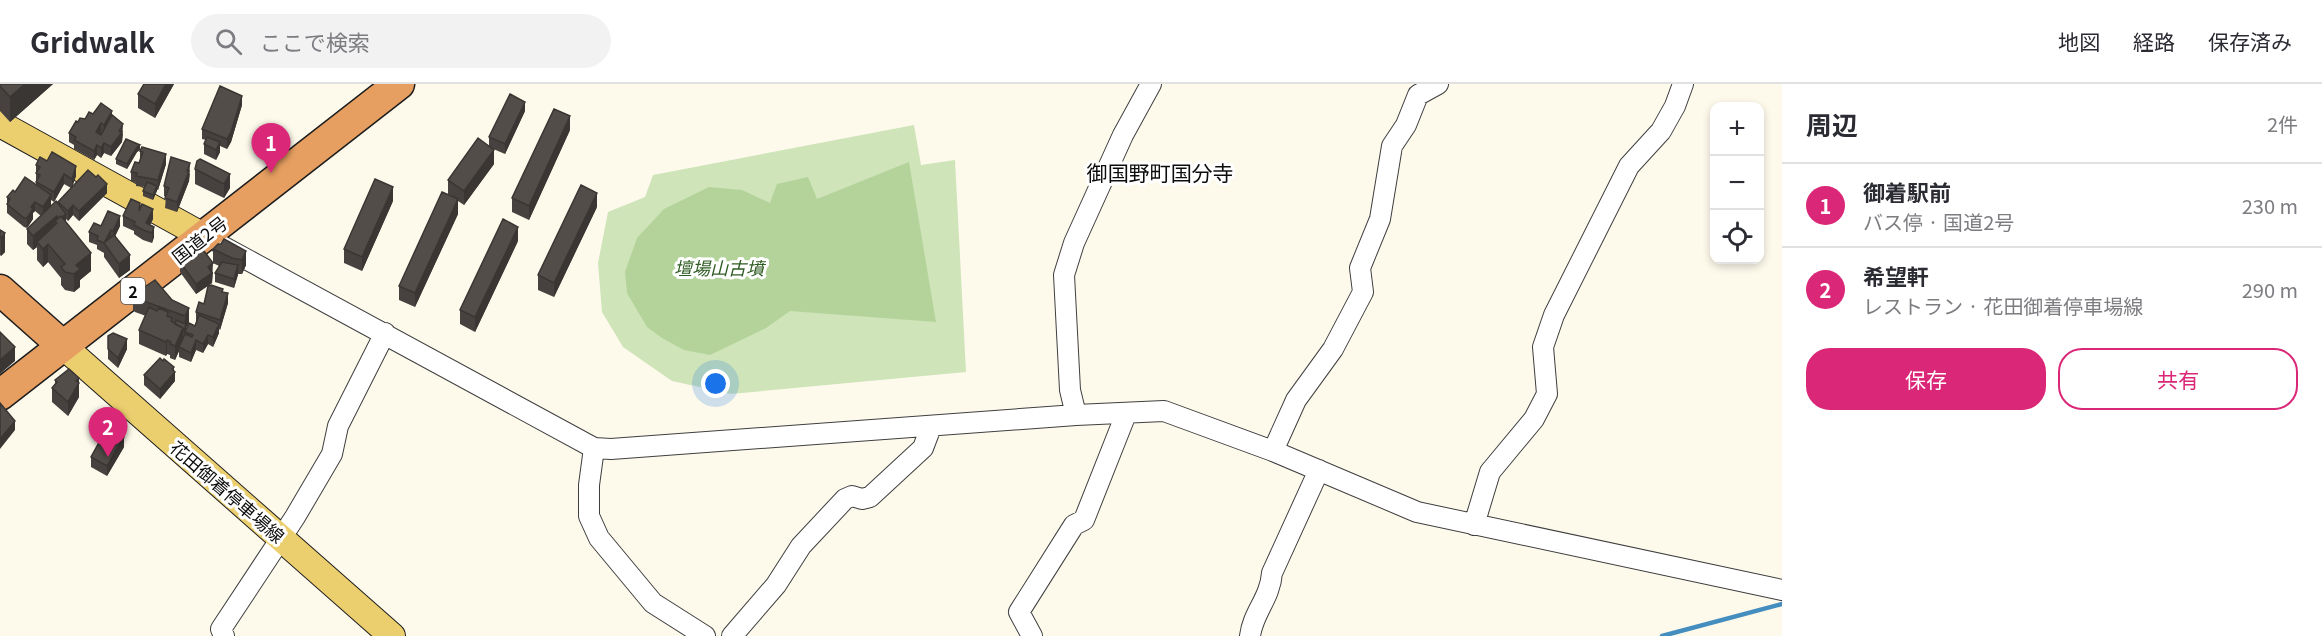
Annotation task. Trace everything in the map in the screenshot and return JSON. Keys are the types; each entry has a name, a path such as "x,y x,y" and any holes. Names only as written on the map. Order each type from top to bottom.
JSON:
{"highway":[{"name":"国道2号","path":"0,395 399,84"},
{"path":"0,290 63,346"}],"main road":[{"path":"0,124 203,236"},
{"name":"花田御着停車場線","path":"63,346 392,636"}],"street":[{"path":"1076,415 1070,390 1064,275 1074,243 1123,135 1151,84"},
{"path":"1273,451 1296,399 1333,349 1363,292 1360,268 1380,219 1392,146 1406,125 1418,95 1438,84"},
{"path":"1474,525 1490,472 1534,419 1547,394 1543,347 1554,315 1629,166 1660,131 1675,106 1683,84"},
{"path":"203,236 594,448 611,449 1076,415 1164,411 1201,422 1417,512 1782,590"},
{"path":"224,636 221,629 295,517 332,454 338,426 385,333"},
{"path":"1032,636 1019,612 1074,525 1084,520 1126,414"},
{"path":"732,636 776,585 801,546 816,530 845,500 852,496 862,499 870,497 923,448 931,427"},
{"path":"594,448 589,485 589,516 599,538 653,603 705,636"},
{"path":"1250,636 1251,626 1271,587 1272,573 1319,470"}],"green space":[{"path":"914,125 921,165 955,160 966,372 731,394 672,381 623,347 602,312 598,263 608,212 645,197 653,175"},
{"name":"壇場山古墳","path":"909,162 936,322 790,311 766,328 710,355 684,350 647,327 627,293 625,272 637,238 664,209 709,187 742,190 770,203 777,184 808,177 817,199"}],"building":[{"path":"0,84 25,84 10,97"},
{"path":"144,84 166,84 155,104 138,94"},
{"path":"220,86 242,96 227,139 202,129"},
{"path":"510,94 525,102 505,144 489,137"},
{"path":"101,103 112,111 104,125 101,123 96,132 101,135 112,115 123,124 119,131 122,132 111,147 104,143 101,148 97,145 94,151 74,140 76,137 69,133 76,121 78,122 80,118 85,119 89,112 93,114"},
{"path":"554,109 570,116 529,206 512,198"},
{"path":"207,137 220,142 216,150 204,144"},
{"path":"478,138 494,150 464,191 448,180"},
{"path":"126,139 140,145 127,164 116,159"},
{"path":"142,147 166,154 158,180 136,176 137,173 131,172 135,162 139,163 143,152 140,151"},
{"path":"52,152 76,166 72,179 64,174 54,192 36,182 40,175 36,173 40,167 36,165 40,157 47,161"},
{"path":"171,157 190,163 177,202 165,198 169,188 164,186"},
{"path":"200,159 230,174 224,184 195,169"},
{"path":"88,170 96,177 98,175 107,184 79,211 73,205 68,211 58,202"},
{"path":"25,177 51,195 43,207 35,202 27,218 7,204 10,199 7,197 13,190 15,192"},
{"path":"375,179 393,187 362,257 344,249"},
{"path":"147,182 157,186 153,195 143,191"},
{"path":"581,185 597,193 554,283 538,275"},
{"path":"442,192 458,199 415,293 399,286"},
{"path":"131,199 140,203 139,211 142,204 153,209 146,223 154,227 152,233 134,225 135,222 123,216"},
{"path":"56,201 66,214 58,218 57,216 33,236 27,229"},
{"path":"108,211 120,216 104,243 97,240 98,236 89,232 94,223 101,226"},
{"path":"61,216 91,253 76,265 80,269 74,274 65,272 61,267 65,264 48,244 43,249 37,242 57,223 55,221"},
{"path":"503,219 518,227 475,317 460,310"},
{"path":"114,235 130,255 119,264 104,243"},
{"path":"224,239 246,251 242,260 213,249"},
{"path":"201,247 213,263 208,267 212,273 196,284 180,262"},
{"path":"222,262 238,265 234,279 215,273"},
{"path":"155,280 172,300 189,308 185,316 135,298 133,295"},
{"path":"211,285 228,293 220,320 196,312 199,302 204,304 208,286"},
{"path":"149,307 157,311 159,308 168,312 167,316 172,318 171,321 183,328 175,346 167,340 166,342 139,330"},
{"path":"199,315 219,324 213,337 208,335 203,344 196,340 191,353 179,347 185,334 192,337 193,335 185,332 189,323 195,326"},
{"path":"176,320 186,324 184,331 175,324"},
{"path":"0,332 15,347 0,360"},
{"path":"113,333 127,339 118,358 108,349 108,336"},
{"path":"160,358 174,367 172,369 175,372 160,389 144,375"},
{"path":"69,369 79,378 76,381 79,383 68,402 52,388 57,382 55,380"},
{"path":"0,403 15,421 0,439"},
{"path":"107,428 124,437 107,466 91,457"}],"waterway":[{"path":"1662,636 1782,604"}],"place":[{"name":"御着駅前","path":"271,173"},
{"name":"希望軒","path":"108,457"}],"district":[{"name":"御国野町国分寺","path":"1160,172"}]}
